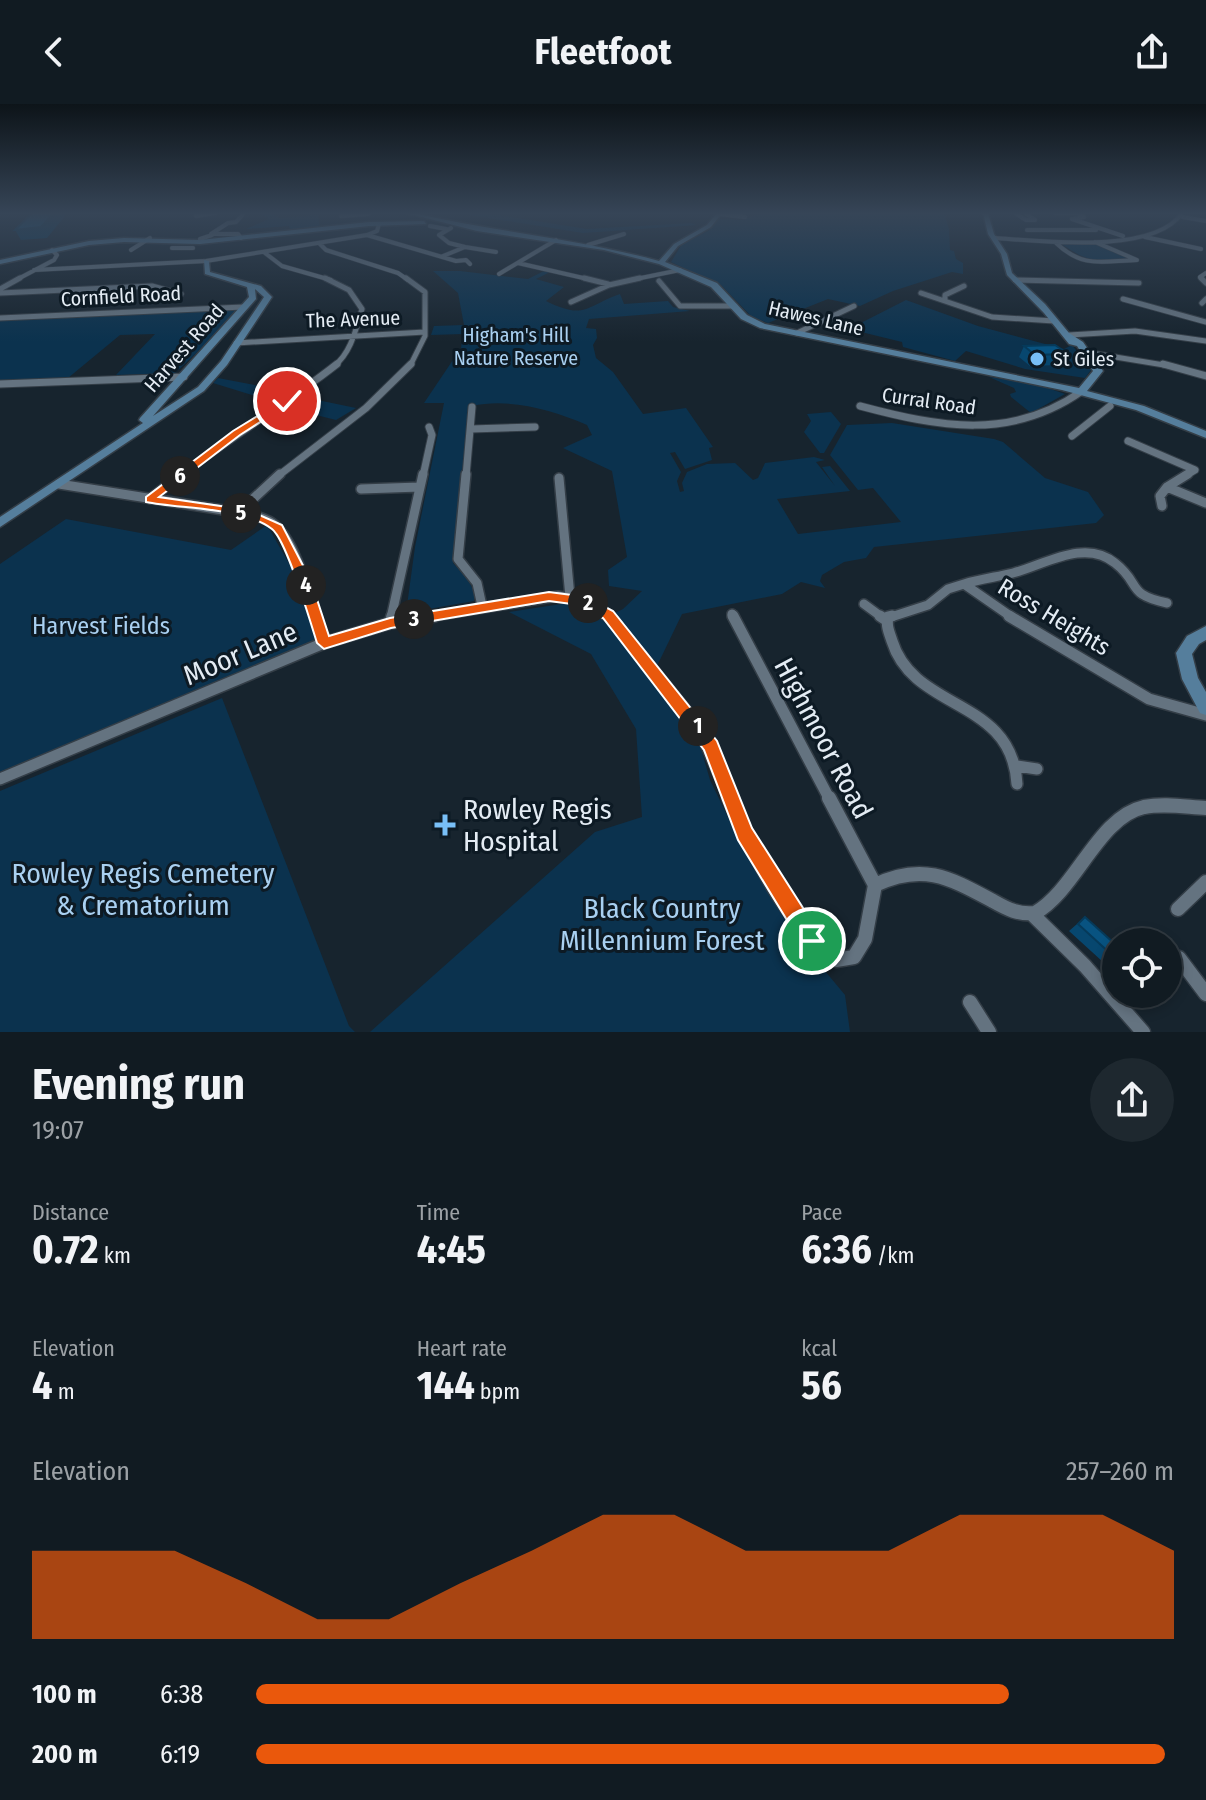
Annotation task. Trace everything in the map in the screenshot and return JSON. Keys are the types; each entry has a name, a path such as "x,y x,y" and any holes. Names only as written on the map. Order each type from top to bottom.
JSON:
{"street":[{"path":"0,262 23,256"},
{"name":"Cornfield Road","path":"0,291 56,256"},
{"path":"34,270 241,256"},
{"path":"150,499 236,433 316,381 342,360 355,335 362,309 349,288 284,267 267,256"},
{"path":"239,512 291,464 395,384 419,352 425,332 425,292 398,273 346,256"},
{"path":"444,256 470,264"},
{"path":"499,274 529,256"},
{"name":"Hawes Lane","path":"634,256 661,263 714,285 744,317 763,326 1084,390 1206,433"},
{"path":"661,263 667,256"},
{"path":"1003,256 1015,280 1069,335 1098,371 1084,390"},
{"path":"1072,256 1077,260 1137,260 1128,256"},
{"name":"Harvest Road","path":"0,523 133,432 174,408 213,376 268,300 267,294 250,286 207,273 206,261"},
{"path":"518,263 609,285"},
{"path":"571,302 609,285 680,270"},
{"path":"1206,273 1200,277 1206,283"},
{"path":"1015,280 1139,283"},
{"path":"659,281 680,306 735,306"},
{"path":"0,291 152,286 179,294 168,295"},
{"name":"Harvest Road","path":"133,432 253,297 250,286"},
{"path":"945,299 945,295 964,286"},
{"path":"921,293 992,317 1054,321"},
{"path":"1123,299 1206,322"},
{"path":"243,307 264,306"},
{"path":"797,333 852,307 842,306"},
{"name":"Cornfield Road","path":"0,318 243,307"},
{"path":"1069,335 1092,338 1112,331 1151,333 1206,342"},
{"name":"The Avenue","path":"239,339 425,332"},
{"path":"213,341 239,339"},
{"path":"1087,355 1155,362 1206,376"},
{"path":"0,384 213,376"},
{"name":"Curral Road","path":"860,406 925,420 998,425 1027,421 1084,390"},
{"path":"1072,436 1110,406"},
{"path":"472,407 458,559 477,583 482,606"},
{"path":"390,623 432,435 429,427"},
{"path":"471,429 535,427"},
{"path":"1128,441 1206,474"},
{"path":"1162,506 1160,496 1167,487 1195,470"},
{"path":"559,478 570,597"},
{"path":"59,484 239,512 267,520 278,527 305,581 324,643"},
{"path":"361,489 420,487"},
{"path":"1167,487 1206,503"},
{"path":"964,584 1073,554 1108,558 1125,572 1134,589 1144,598 1167,603"},
{"name":"Ross Heights","path":"886,620 928,605 948,589 964,584 985,601 1130,689 1149,699 1206,715"},
{"name":"Moor Lane","path":"0,779 324,643 390,623 549,596 570,597 608,615 699,727 711,746 745,833 812,941 823,953 836,960 854,957 862,949 875,885"},
{"path":"864,604 886,620 895,653 903,665 984,722 1002,739 1017,766 1017,784"},
{"name":"Highmoor Road","path":"732,614 875,885"},
{"path":"1206,632 1193,640 1184,653 1190,679 1206,708"},
{"path":"1017,766 1037,769"},
{"path":"875,885 899,873 926,871 942,875 1011,911 1032,914 1048,907 1084,857 1134,811 1149,806 1206,808"},
{"path":"1178,909 1206,882"},
{"path":"1032,914 1085,966 1143,1032"},
{"path":"1182,962 1206,994"},
{"path":"970,1002 989,1032"}],"green space":[{"path":"674,256 955,256 963,263 963,274 952,272 893,291 860,306 828,299 768,323 752,317 721,285 671,262"},
{"path":"1083,256 1135,259 1095,260"},
{"path":"546,270 552,271 536,279 564,287 546,301 569,310 584,310 620,294 624,304 668,301 673,307 690,311 589,319 586,328 596,329 597,338 593,345 596,358 613,372 643,414 686,408 713,447 709,448 712,460 685,469 675,452 670,453 681,472 677,481 680,492 684,491 682,483 687,472 707,464 735,463 753,480 758,478 765,463 814,457 825,460 816,462 835,486 822,467 830,466 850,491 777,499 798,534 901,522 873,488 858,490 830,455 847,425 892,423 1003,442 1045,478 1088,492 1104,515 1096,523 874,547 866,558 844,562 822,575 820,581 825,588 801,582 782,594 682,614 657,666 660,680 654,683 700,745 710,780 741,844 805,947 845,995 850,1032 370,1032 595,832 642,817 636,729 591,654 509,612 568,603 605,618 623,609 642,591 609,586 608,570 627,557 612,471 563,448 592,435 587,425 530,406 500,403 472,406 453,563 471,585 474,601 406,613 415,547 444,403 424,403 461,348 463,334 431,335 434,326 464,325 458,293 433,271 528,279"},
{"path":"906,300 978,326 1064,349 1072,345 1091,370 1085,378 1025,369 966,351 955,361 903,347 902,342 849,329"},
{"path":"238,309 220,331 175,373 116,375 155,334 120,335 68,378 0,382 0,320"},
{"path":"989,377 1036,384 1065,394 1031,413 1011,397 1010,394 1016,392 1014,388"},
{"path":"218,378 291,392 275,402 213,383"},
{"path":"303,397 356,408 336,420 288,408"},
{"path":"831,412 841,424 824,453 820,453 804,432 811,421 807,414"},
{"name":"Harvest Fields","path":"66,519 231,550 267,525 291,567 318,636 306,647 0,775 0,564"},
{"name":"Rowley Regis Cemetery & Crematorium","path":"222,698 349,1026 355,1032 0,1032 0,791"}],"building":[{"path":"1055,345 1067,353 1035,355 1024,346"},
{"path":"1085,917 1102,932 1102,946 1078,924"}],"place":[{"name":"St Giles","path":"1037,359"},
{"name":"Rowley Regis Hospital","path":"445,825"}],"route":[{"path":"287,401 236,433 150,499 248,514 278,527 305,581 324,643 390,623 549,596 582,600 608,615 711,746 726,791 745,833 812,941"}],"park label":[{"name":"Higham's Hill Nature Reserve","path":"516,346"},
{"name":"Black Country Millennium Forest","path":"662,924"}]}
